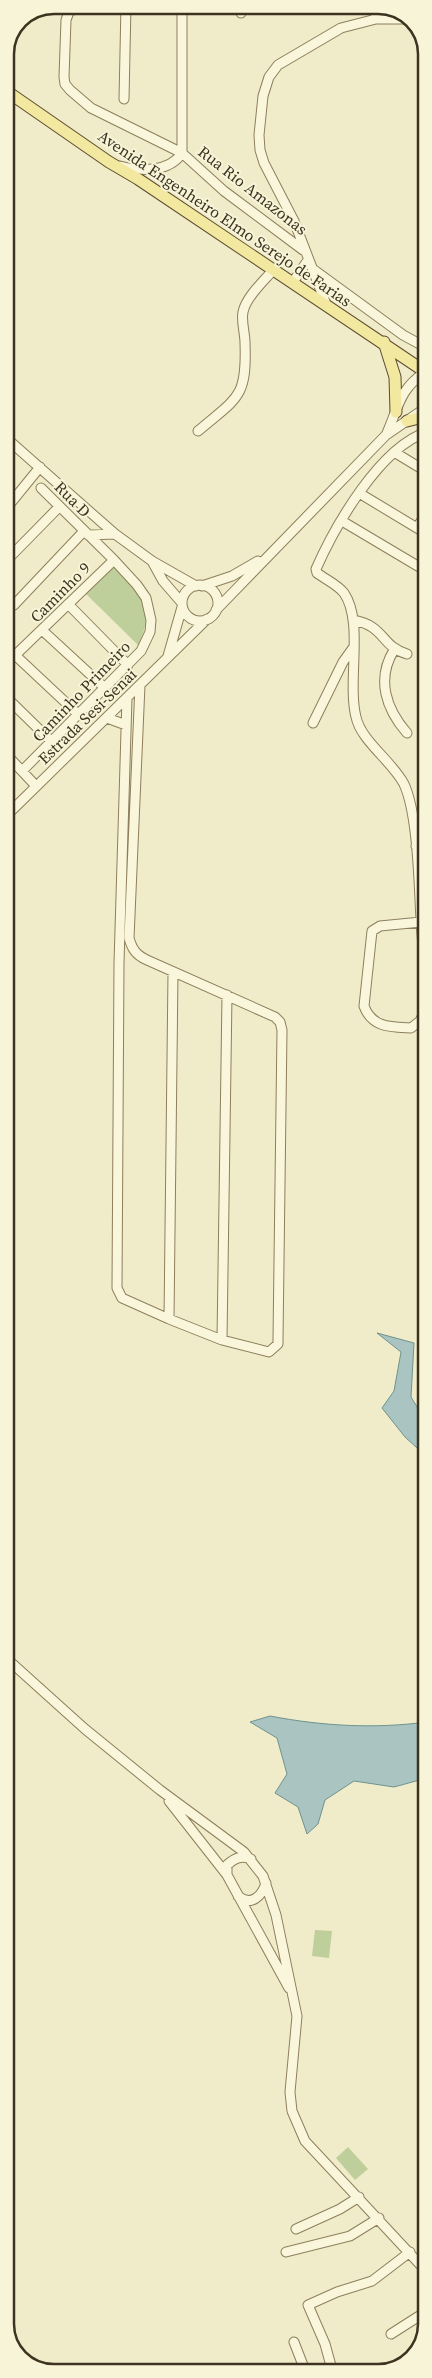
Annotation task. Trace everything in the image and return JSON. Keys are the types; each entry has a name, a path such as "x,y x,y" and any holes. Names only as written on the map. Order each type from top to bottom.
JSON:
{"main road":[{"name":"Avenida Engenheiro Elmo Serejo de Farias","path":"14,96 418,366"},
{"path":"384,342 395,377 396,412"},
{"path":"407,421 418,418"}],"street":[{"path":"68,14 64,76 67,87 97,112 182,153 175,161 159,168 138,169 113,164"},
{"path":"124,99 126,14"},
{"name":"Rua Rio Amazonas","path":"182,14 182,153 224,191 303,250"},
{"path":"376,14 376,19"},
{"name":"Rua Rio Amazonas","path":"326,304 303,250 294,221 264,163 260,150 260,115 269,78 278,65 349,24 376,19 398,19"},
{"path":"293,282 308,260"},
{"path":"198,431 234,401 243,388 246,372 243,313 246,303 274,269"},
{"path":"313,270 403,335 418,343"},
{"path":"386,435 403,392 408,385 418,378"},
{"path":"152,561 163,581 191,619 206,619 386,435 418,413"},
{"path":"418,435 394,452 378,467 342,521 316,571 343,591 353,620 353,705 357,722 404,786 416,846 418,876"},
{"path":"14,447 40,467 115,534 152,561 199,586 207,587 215,594 216,610"},
{"path":"394,452 418,467"},
{"path":"14,499 40,467"},
{"name":"Rua D","path":"41,488 86,533"},
{"path":"359,493 417,528"},
{"path":"14,553 59,506"},
{"path":"342,521 418,566"},
{"path":"14,601 86,533 115,534"},
{"name":"Caminho Primeiro","path":"22,771 128,665 147,642 150,632 150,614 146,598 138,586 114,560 86,533"},
{"path":"182,605 188,590 232,576 267,555"},
{"name":"Caminho 9","path":"15,655 114,560"},
{"path":"68,604 128,665"},
{"name":"Estrada Sesi-Senai","path":"168,657 182,605"},
{"name":"Estrada Sesi-Senai","path":"14,807 206,619"},
{"path":"353,620 376,628 394,650 407,654"},
{"path":"42,630 105,688"},
{"path":"313,723 353,647"},
{"path":"394,650 386,671 387,702 395,719 407,733"},
{"path":"15,655 79,715"},
{"path":"134,952 129,938 140,685"},
{"path":"119,950 134,952 173,973 227,995 278,1019 282,1030 278,1344 269,1352 222,1340 169,1319 122,1298 117,1288 119,950 127,698"},
{"path":"14,705 52,742"},
{"path":"107,718 126,725"},
{"path":"14,763 36,786"},
{"path":"418,922 380,926 372,930 364,999 366,1011 373,1021 388,1027 411,1028 418,1023"},
{"path":"169,1319 173,973"},
{"path":"222,1340 227,995"},
{"path":"14,1665 78,1723 160,1790 251,1859 263,1876 276,1916 297,2016 290,2092 292,2111 305,2140 418,2261"},
{"path":"160,1790 227,1875 294,1997"},
{"path":"227,1875 227,1865 238,1857 251,1859"},
{"path":"238,1896 242,1900 250,1901 261,1894 266,1883"},
{"path":"296,2229 340,2209 359,2197"},
{"path":"286,2252 350,2236 379,2218"},
{"path":"330,2364 308,2305 337,2292 372,2281 410,2252"},
{"path":"390,2334 418,2317"},
{"path":"294,2342 303,2364"}],"green space":[{"path":"113,564 137,592 145,610 146,621 138,645 85,593"},
{"path":"315,1930 332,1931 329,1958 312,1956"},
{"path":"348,2147 368,2169 355,2180 336,2158"}],"water":[{"path":"377,1333 414,1343 411,1397 418,1408 418,1449 405,1437 382,1408 394,1391 401,1352"},
{"path":"270,1716 309,1722 368,1726 418,1723 418,1780 394,1787 354,1781 325,1800 318,1824 307,1834 298,1807 275,1793 287,1774 277,1738 250,1722"}]}
